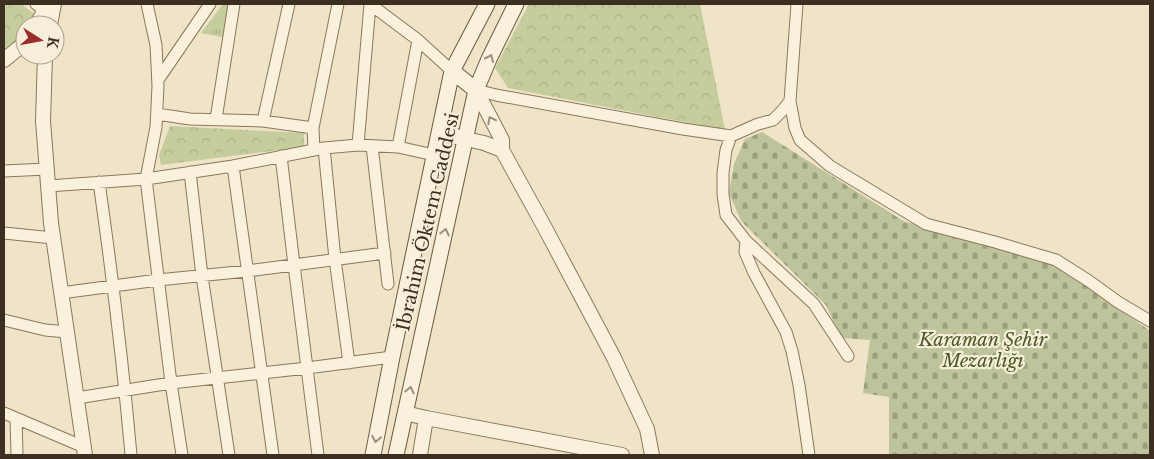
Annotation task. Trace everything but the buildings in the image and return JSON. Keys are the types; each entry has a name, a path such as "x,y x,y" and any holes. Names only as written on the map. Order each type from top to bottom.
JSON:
{"main road":[{"name":"İbrahim Öktem Caddesi","path":"373,455 452,71 487,4"},
{"name":"İbrahim Öktem Caddesi","path":"396,455 476,90 516,4"},
{"path":"452,71 476,90"},
{"path":"440,129 450,135 466,139"}],"street":[{"path":"148,4 156,45 158,80 156,128 146,178 171,383 182,455"},
{"path":"158,80 210,4"},
{"path":"216,119 234,4"},
{"path":"262,120 290,4"},
{"path":"338,4 313,128 319,149 349,363"},
{"path":"370,4 418,40 452,71"},
{"path":"358,145 370,4"},
{"path":"797,4 790,101 795,128 800,140 830,166 926,224 1056,260 1150,321"},
{"path":"398,147 418,40"},
{"path":"4,60 15,51"},
{"path":"45,65 43,121 53,238 84,451"},
{"path":"476,90 663,126 731,136 758,124 773,120 790,101"},
{"path":"476,90 502,140 502,150 614,358 647,429 652,455"},
{"path":"157,114 190,118 262,120 313,128"},
{"path":"731,136 726,150 723,173 726,215 746,241 814,304 848,356"},
{"path":"466,139 502,150"},
{"path":"48,186 146,178 233,166 319,149 358,145 398,147 434,155"},
{"path":"372,146 388,284"},
{"path":"281,156 318,455"},
{"path":"233,166 273,455"},
{"path":"4,171 47,169"},
{"path":"190,172 202,276 229,455"},
{"path":"99,182 114,286 131,455"},
{"path":"4,234 53,238"},
{"path":"746,241 745,252 754,273 786,332 792,351 809,455"},
{"path":"61,293 384,253"},
{"path":"4,320 45,330 67,332"},
{"path":"76,398 171,383 392,357"},
{"path":"4,413 84,451"},
{"path":"404,414 622,455"},
{"path":"16,418 17,455"},
{"path":"420,455 426,418"}],"green space":[{"path":"4,4 21,4 36,15 15,15 15,42 4,49"},
{"path":"223,4 233,4 226,38 201,33"},
{"path":"529,4 700,4 725,130 508,88 495,68"},
{"path":"170,126 304,133 304,147 161,165 159,155"},
{"name":"Karaman Şehir Mezarlığı","path":"762,132 905,222 964,234 1057,264 1150,331 1150,455 889,455 889,397 863,393 870,340 841,338 826,305 741,221 729,193 734,164 745,139"}]}
